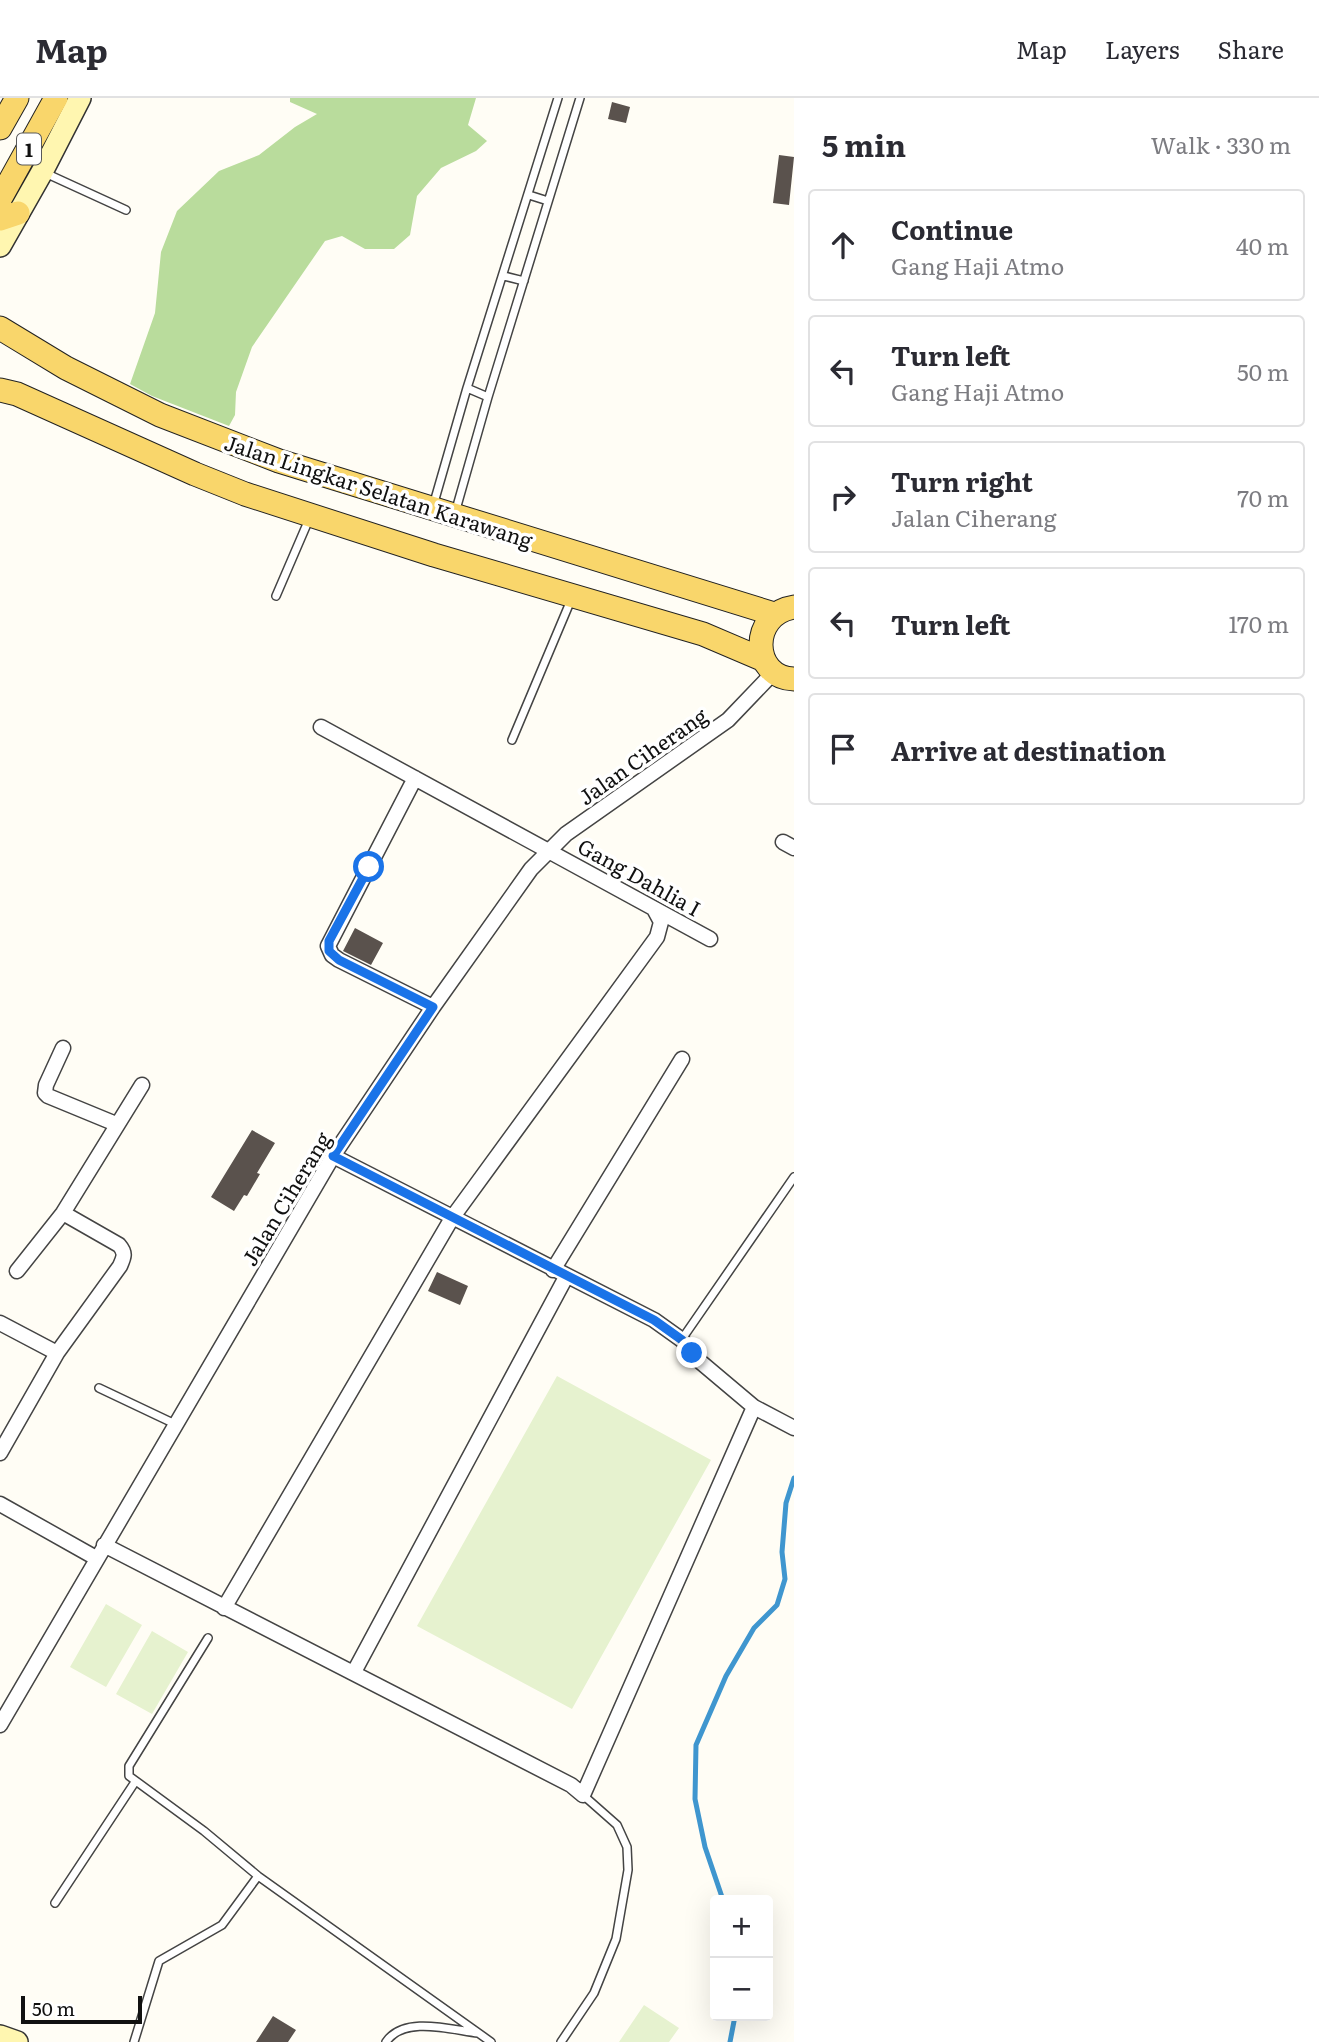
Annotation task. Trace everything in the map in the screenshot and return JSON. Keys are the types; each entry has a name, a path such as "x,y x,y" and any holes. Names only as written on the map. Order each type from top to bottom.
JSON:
{"main road":[{"name":"1","path":"0,128 17,98"},
{"name":"1","path":"6,210 56,98"},
{"path":"0,246 6,210 42,172 80,98"},
{"name":"Jalan Lingkar Selatan Karawang","path":"0,328 66,368 160,415 290,465 784,611"},
{"name":"Jalan Lingkar Selatan Karawang","path":"0,390 17,394 195,474 310,516 703,634 778,670"},
{"path":"778,670 760,648 761,636 765,624 784,611"},
{"path":"0,2036 17,2042"}],"street":[{"name":"Jalan Ciherang","path":"0,1725 333,1156 433,1007 531,869 566,834 728,720 778,670"},
{"name":"Gang Dahlia I","path":"321,727 710,939"},
{"path":"415,778 328,946 332,955 339,960 433,1007"},
{"path":"224,1608 452,1218 657,937 662,922 654,909"},
{"path":"63,1048 45,1093 116,1124"},
{"path":"354,1672 560,1274 682,1059"},
{"path":"17,1271 63,1213 142,1084"},
{"path":"333,1156 654,1320 682,1340 697,1359 754,1407 794,1428"},
{"path":"0,1453 57,1353 120,1266 125,1255 119,1245 63,1213"},
{"path":"0,1323 57,1353"},
{"path":"104,1545 551,1774 583,1795 754,1407"},
{"path":"0,1504 96,1558"}],"lane":[{"path":"432,508 558,98"},
{"path":"455,514 580,98"},
{"path":"42,172 126,210"},
{"path":"529,195 548,201"},
{"path":"504,276 524,281"},
{"path":"467,388 488,397"},
{"path":"276,596 310,516"},
{"path":"512,740 572,596"},
{"path":"682,1340 794,1177"},
{"path":"99,1388 175,1424"},
{"path":"208,1638 129,1766 129,1776 258,1875 491,2042"},
{"path":"55,1903 135,1782"},
{"path":"561,2042 594,1993 613,1945 619,1927 628,1870 628,1847 617,1825 583,1795"},
{"path":"134,2042 159,1961 222,1925 258,1875"},
{"path":"387,2042 397,2031 406,2028 422,2027 478,2034"}],"green space":[{"path":"290,98 476,98 468,125 487,141 476,151 441,168 417,196 410,235 394,249 365,249 342,236 325,241 252,347 236,392 235,415 229,426 152,396 130,384 155,313 161,252 177,211 219,171 259,155 317,114 290,102"},
{"path":"557,1376 711,1460 572,1709 417,1626"},
{"path":"106,1604 142,1625 106,1687 70,1667"},
{"path":"152,1631 188,1652 152,1714 116,1694"},
{"path":"644,2005 679,2028 669,2042 619,2042"}],"building":[{"path":"612,102 630,107 626,123 608,119"},
{"path":"779,155 794,157 789,205 773,203"},
{"path":"355,928 383,943 371,965 343,951"},
{"path":"252,1130 275,1143 247,1196 244,1195 234,1211 211,1197"},
{"path":"437,1272 468,1286 460,1305 428,1291"},
{"path":"273,2016 296,2030 288,2042 256,2042"}],"waterway":[{"path":"721,1895 705,1847 695,1799 696,1745 726,1676 754,1628 777,1605 785,1579 782,1552 786,1503 794,1478"},
{"path":"730,2042 734,2021"}],"route":[{"path":"369,867 329,941 329,951 339,960 433,1007 333,1156 654,1320 682,1340 692,1353"}]}
